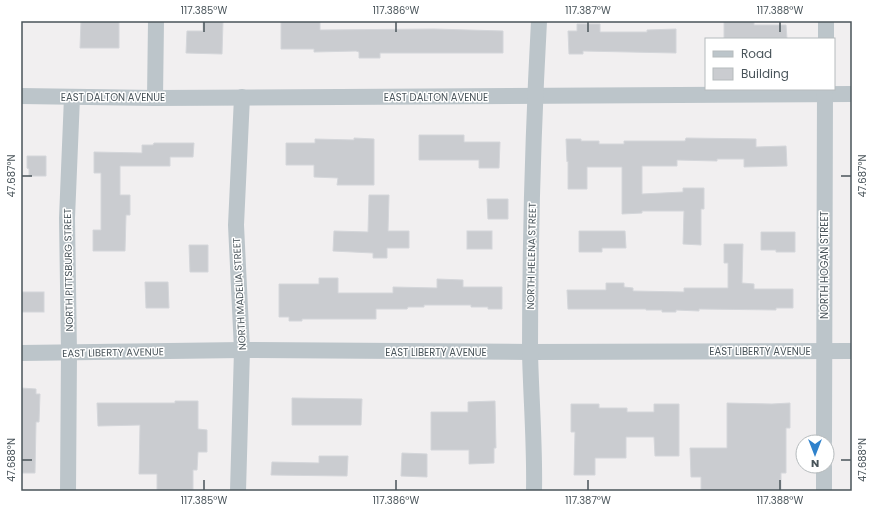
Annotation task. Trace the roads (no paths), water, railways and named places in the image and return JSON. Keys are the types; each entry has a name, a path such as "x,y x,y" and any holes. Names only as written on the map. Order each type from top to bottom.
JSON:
{"street":[{"path":"155,98 156,21"},
{"name":"NORTH HELENA STREET","path":"534,491 530,352 531,220 539,21"},
{"path":"826,21 826,38"},
{"name":"EAST DALTON AVENUE","path":"21,96 155,98 535,96 825,92 852,94"},
{"name":"NORTH HOGAN STREET","path":"824,434 825,92"},
{"name":"NORTH PITTSBURG STREET","path":"68,491 69,353 67,218 72,97"},
{"name":"NORTH MADELIA STREET","path":"238,491 242,350 236,225 242,97"},
{"name":"EAST LIBERTY AVENUE","path":"21,353 242,350 530,352 852,351"},
{"path":"824,474 824,491"}]}
